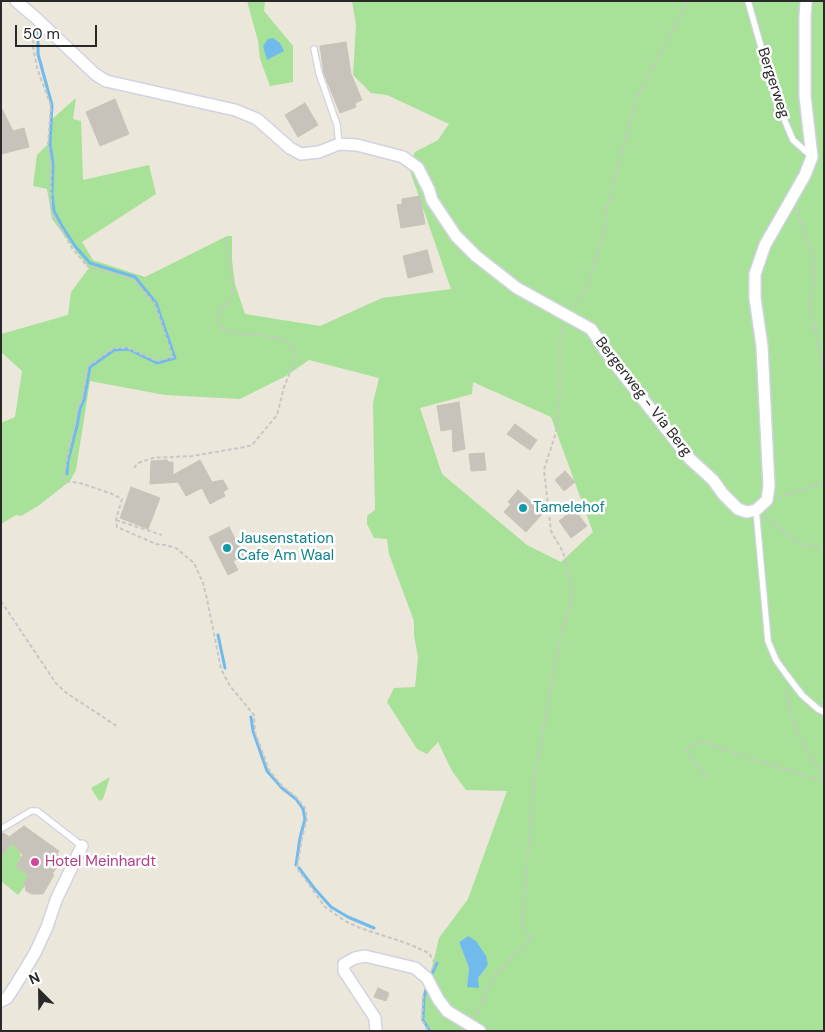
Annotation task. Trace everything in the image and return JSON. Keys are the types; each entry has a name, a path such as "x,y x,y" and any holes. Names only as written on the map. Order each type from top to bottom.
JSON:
{"street":[{"name":"Bergerweg - Via Berg","path":"16,1 106,81 234,110 257,119 290,148 301,154 319,152 339,144 357,145 403,157 418,168 432,200 465,246 497,274 517,288 591,330 612,360 690,459 713,480 723,494 738,509 747,512 756,510"},
{"path":"756,510 767,500 769,486 762,346 755,298 755,274 765,245 805,175 812,157 805,96 804,17 806,1"},
{"path":"1,1001 7,998 51,928 56,900 82,846"},
{"path":"376,1031 374,1018 344,971 344,964 355,958 365,956 415,968 427,978 447,1011 476,1028"}],"lane":[{"name":"Bergerweg","path":"748,1 776,100 793,140 812,157"},
{"path":"314,48 319,73 337,125 339,144"},
{"path":"756,510 768,641 776,660 786,674 802,694 824,712"},
{"path":"1,829 31,811 37,811 82,846"}],"path":[{"path":"476,1028 494,976 531,938 522,928 534,780 560,640 573,592 563,552 551,531 544,470 556,432 560,394 560,340 567,315 586,291 605,229 607,210 636,100 688,1"},
{"path":"36,18 33,47 51,106 48,144 51,164 51,211 72,248 87,266 133,279 154,304 173,357 157,361 128,348 114,348 88,366 82,400 78,408 63,478 65,481 80,483 122,499 116,520 117,527 156,544 176,548 194,563 205,591 221,669 230,686 254,715 255,732 269,770 282,786 296,797 305,808 307,819 297,868 325,907 345,921 429,953 435,963 427,978 422,997 422,1020 428,1031"},
{"path":"800,205 798,215 814,259 813,292 809,303 824,370"},
{"path":"134,468 138,463 153,458 192,456 245,448 252,444 277,415 284,386 295,360 295,354 288,342 280,339 226,331 219,326 217,319 220,311 233,294 226,238"},
{"path":"824,483 780,497 756,510 797,543 824,548"},
{"path":"116,520 162,535"},
{"path":"1,601 55,682 65,692 118,728"},
{"path":"786,674 786,691 796,731 809,756 824,774"},
{"path":"706,778 688,754 687,749 695,743 702,742 824,782"}],"green space":[{"path":"247,1 265,1 264,11 293,46 293,82 270,86 260,59 258,41"},
{"path":"352,1 824,1 824,1031 432,1031 424,1019 425,997 439,938 468,899 507,791 466,790 452,771 438,742 427,754 417,749 387,702 394,688 415,687 418,657 414,635 414,621 389,554 387,539 374,538 367,524 367,516 375,510 373,403 379,378 309,360 286,376 240,399 165,395 90,381 76,470 70,481 38,506 21,516 16,515 1,524 1,423 15,417 22,371 1,352 1,334 68,315 71,292 89,268 52,219 47,189 33,186 37,155 48,144 51,120 76,98 73,119 81,121 83,180 149,165 156,194 82,242 93,260 145,277 227,236 232,236 235,284 245,314 320,326 382,298 451,289 408,165 415,152 438,140 449,124 387,95 371,93 353,75 356,25","holes":["473,382 551,417 593,532 561,562 527,545 442,474 420,408 472,394","468,936 488,965 478,978 478,987 467,987 469,968 459,942"]},
{"path":"110,777 103,799 99,801 91,788"},
{"path":"12,843 20,852 21,857 16,866 29,876 18,895 1,881 1,856"}],"water":[{"path":"273,38 280,43 284,51 267,60 263,46 268,39"},
{"path":"468,936 476,941 486,956 488,965 478,978 479,988 467,987 469,968 459,942"}],"building":[{"path":"346,42 351,74 362,100 355,103 356,107 340,113 324,74 320,46"},
{"path":"115,99 129,134 100,146 86,112"},
{"path":"305,103 318,125 298,137 285,115"},
{"path":"1,107 13,131 24,128 29,147 1,154"},
{"path":"420,196 425,224 401,228 397,205 402,204 402,199"},
{"path":"427,250 433,272 408,278 403,256"},
{"path":"459,402 465,449 453,452 452,429 441,431 437,406"},
{"path":"515,424 537,440 530,450 507,434"},
{"path":"484,453 486,470 471,471 469,454"},
{"path":"167,460 168,462 173,462 173,475 200,460 212,482 223,480 228,489 223,492 225,496 210,504 202,488 186,496 178,482 150,484 151,461"},
{"path":"565,471 575,482 564,491 555,480"},
{"path":"131,487 160,498 148,529 120,518"},
{"name":"Tamelehof","path":"518,490 543,513 526,532 504,512 511,504 508,502"},
{"path":"574,509 587,526 571,538 559,521"},
{"name":"Jausenstation Cafe Am Waal","path":"229,527 244,556 233,561 238,570 228,575 209,537"},
{"path":"24,826 59,851 57,854 62,860 52,874 54,875 43,894 32,894 26,891 24,882 29,876 16,866 23,855 12,843 1,856 1,834 4,833 9,837"},
{"path":"378,988 389,993 386,1001 374,997"}],"waterway":[{"path":"38,23 38,54 52,105 50,144 53,164 52,194 54,211 75,246 90,263 135,277 156,303 175,358 157,363 128,349 114,350 90,367 84,400 80,409 68,461 67,474"},
{"path":"218,635 225,668"},
{"path":"251,717 253,731 267,771 282,788 296,799 303,809 305,819 296,865"},
{"path":"299,868 331,907 348,917 374,928"},
{"path":"430,978 437,963"},
{"path":"427,986 424,997 423,1020 430,1031"}],"place":[{"name":"Tamelehof","path":"523,508"},
{"name":"Jausenstation Cafe Am Waal","path":"227,548"},
{"name":"Hotel Meinhardt","path":"35,862"}]}
